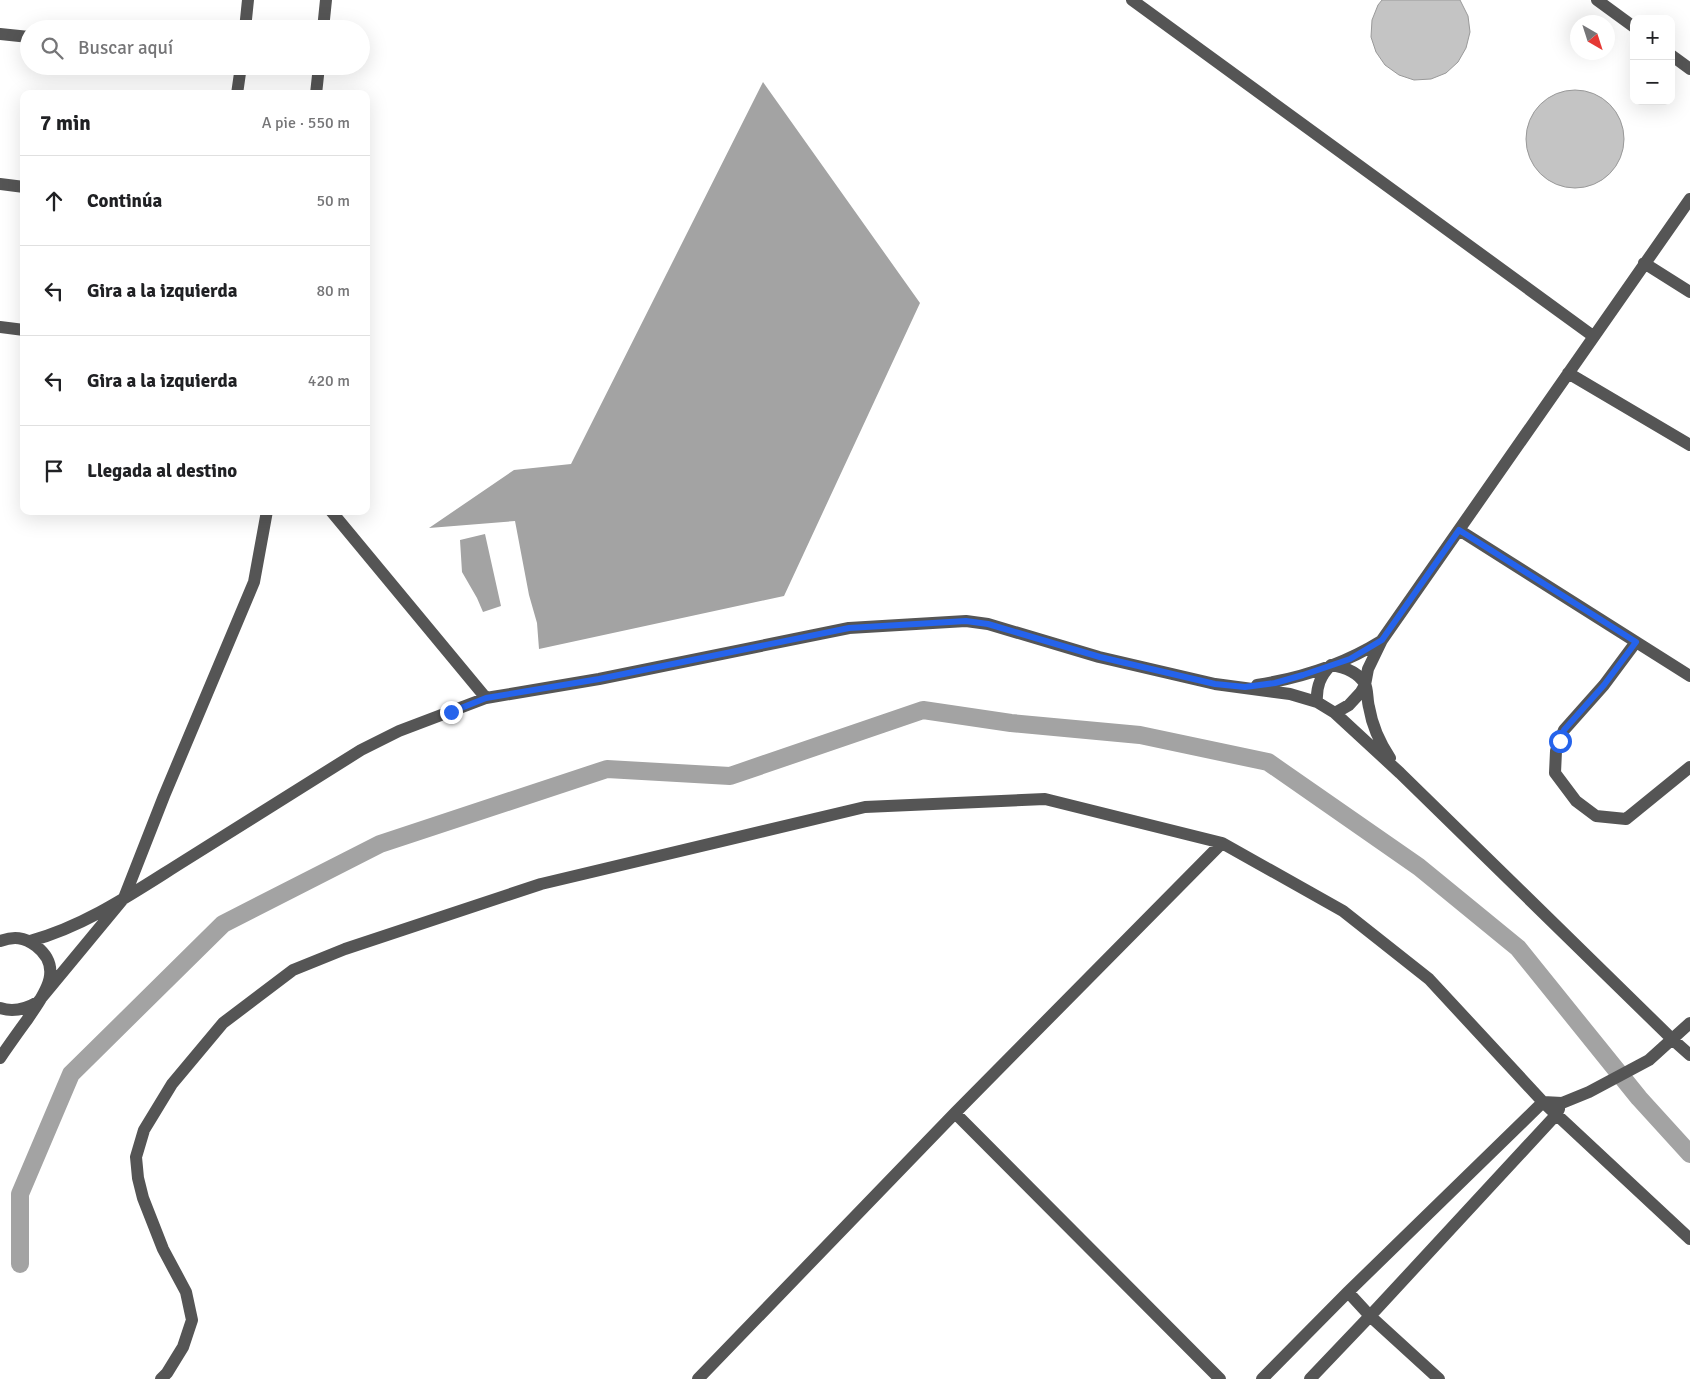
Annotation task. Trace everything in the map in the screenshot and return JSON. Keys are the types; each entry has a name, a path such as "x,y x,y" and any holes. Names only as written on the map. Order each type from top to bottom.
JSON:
{"street":[{"path":"246,20 248,0"},
{"path":"324,20 326,0"},
{"path":"1132,0 1593,336"},
{"path":"1596,0 1630,24"},
{"path":"0,34 20,36"},
{"path":"1675,58 1690,68"},
{"path":"238,90 240,75"},
{"path":"316,90 318,75"},
{"path":"0,184 20,186"},
{"path":"1400,772 1387,753 1376,731 1365,685 1368,669 1382,640 1690,199"},
{"path":"1644,263 1690,292"},
{"path":"0,327 20,330"},
{"path":"1568,373 1690,445"},
{"path":"0,1008 15,1011 27,1008 38,1002 124,898 164,796 254,582 266,515"},
{"path":"334,515 486,698"},
{"path":"1459,530 1690,676"},
{"path":"30,941 48,936 80,922 124,898 361,750 399,731 486,698 599,679 849,628 966,621 988,624 1100,657 1215,684 1290,694 1317,702 1335,713 1400,772 1672,1039 1690,1054"},
{"path":"1245,687 1275,683 1350,659 1382,640"},
{"path":"1636,642 1604,685 1564,730 1556,751 1555,773 1576,801 1596,816 1626,819 1690,767"},
{"path":"1331,665 1350,670 1365,685"},
{"path":"1317,702 1316,694 1320,678 1331,665"},
{"path":"1335,713 1343,710 1356,699 1365,685"},
{"path":"161,1379 168,1373 183,1347 192,1320 186,1292 163,1248 143,1198 138,1178 136,1157 144,1130 172,1084 223,1023 293,970 346,949 541,884 865,807 1045,799 1222,843 1343,911 1429,979 1543,1102 1690,1240"},
{"path":"698,1379 1222,843"},
{"path":"0,1058 46,992 50,978 49,963 42,950 30,941 20,938 3,938"},
{"path":"1262,1379 1348,1292 1543,1102 1562,1103 1589,1092 1649,1060 1690,1023"},
{"path":"1310,1379 1556,1115 1562,1103"},
{"path":"956,1113 1220,1379"},
{"path":"1348,1292 1370,1316 1439,1379"}],"shaded area":[{"path":"763,82 920,303 784,596 539,649 537,623 529,595 515,521 429,528 514,470 571,464"},
{"path":"485,534 501,606 483,612 462,572 460,540"}],"building":[{"path":"1382,0 1460,0 1468,16 1470,32 1466,48 1458,62 1446,73 1431,79 1414,80 1399,75 1385,65 1376,52 1371,37 1372,20"},
{"path":"1575,90 1594,94 1610,104 1620,120 1624,139 1620,158 1610,174 1594,184 1575,188 1556,184 1540,174 1530,158 1526,139 1530,120 1540,104 1556,94"}],"waterway":[{"path":"20,1264 20,1194 71,1074 223,924 380,844 607,769 730,776 923,710 1011,723 1140,735 1268,762 1419,867 1518,948 1639,1098 1690,1154"}],"route":[{"path":"451,712 486,698 599,679 849,628 966,621 988,624 1100,657 1215,684 1245,687 1275,683 1350,659 1382,640 1459,530 1636,642 1604,685 1564,730 1560,741"}]}
